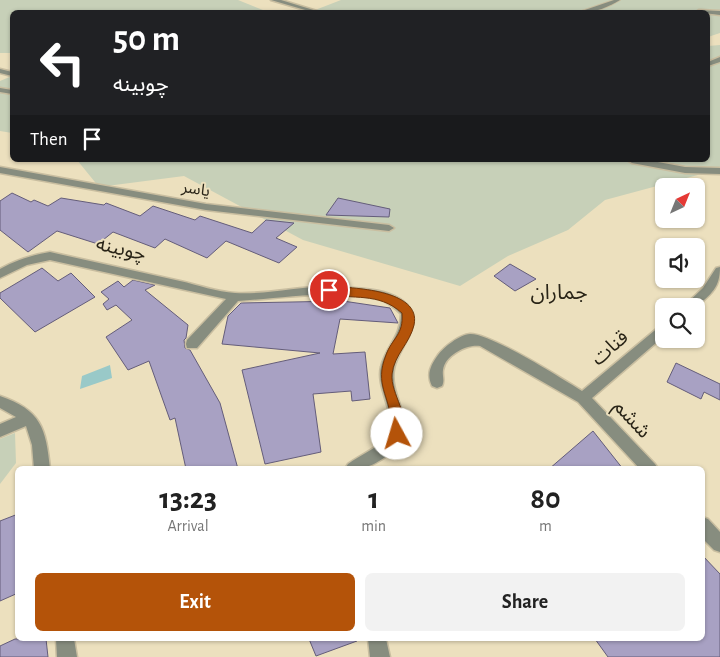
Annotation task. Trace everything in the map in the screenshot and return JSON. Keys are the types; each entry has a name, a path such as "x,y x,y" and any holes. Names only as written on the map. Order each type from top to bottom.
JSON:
{"street":[{"path":"274,0 310,10"},
{"path":"643,162 685,170 718,172"},
{"name":"یاسر","path":"0,170 206,207 388,228"},
{"name":"چوبینه","path":"0,274 20,263 50,256 235,297 329,290 381,295 396,302 407,312 409,324 403,339 392,355 386,376 398,422 397,434 390,444 357,466"},
{"path":"699,298 707,291 720,271"},
{"path":"192,344 235,297"},
{"name":"قنات","path":"583,398 655,336"},
{"name":"ششم","path":"437,382 436,368 447,352 469,338 483,341 583,398 647,466"},
{"path":"0,402 13,406 30,418 41,440 42,466"},
{"path":"0,432 30,418"},
{"path":"705,528 720,544"},
{"path":"65,641 68,657"},
{"path":"377,641 380,657"}],"lane":[{"path":"589,10 618,0"}],"green space":[{"path":"0,0 238,0 263,10 10,10 10,53 0,53"},
{"path":"341,0 720,0 720,33 710,36 710,10 315,10"},
{"path":"720,45 720,169 687,178 655,178 655,187 605,200 568,230 508,256 460,286 303,240 184,176 99,187 79,162 710,162 710,46"},
{"path":"10,77 10,133 0,131 0,81"},
{"path":"15,433 16,463 0,484 0,439"}],"water":[{"path":"110,365 112,378 80,389 82,376"}],"building":[{"path":"12,193 31,202 34,200 48,206 61,198 104,205 106,203 140,216 153,206 195,220 200,216 252,233 266,220 294,223 276,238 297,247 279,263 226,241 207,258 165,239 155,248 113,232 98,244 57,231 28,252 0,230 0,201"},
{"path":"338,198 390,209 389,217 326,215"},
{"path":"510,264 536,279 515,291 494,276"},
{"path":"42,268 58,281 71,273 95,297 35,332 0,298 0,293"},
{"path":"133,280 155,285 145,290 188,325 184,340 185,348 190,350 220,403 237,466 185,466 175,418 170,420 149,361 128,370 106,337 132,320 116,305 107,310 103,304 109,299 101,292 118,281 124,287"},
{"path":"343,301 390,308 398,323 340,319 333,354 365,352 370,399 352,401 351,391 313,394 321,452 265,464 242,370 320,353 222,344 228,316 241,303"},
{"path":"676,363 720,384 720,400 704,392 701,399 667,382"},
{"path":"593,431 621,466 552,466"},
{"path":"15,515 15,594 0,601 0,521"},
{"path":"705,558 720,574 720,657 608,657 596,641 705,641"},
{"path":"15,639 15,641 46,641 48,657 0,657 0,646"},
{"path":"310,641 357,641 316,656"}],"district":[{"name":"جماران","path":"559,292"}],"route":[{"path":"329,290 381,295 396,302 407,312 409,324 403,339 392,355 386,376 398,422 397,434"}]}
